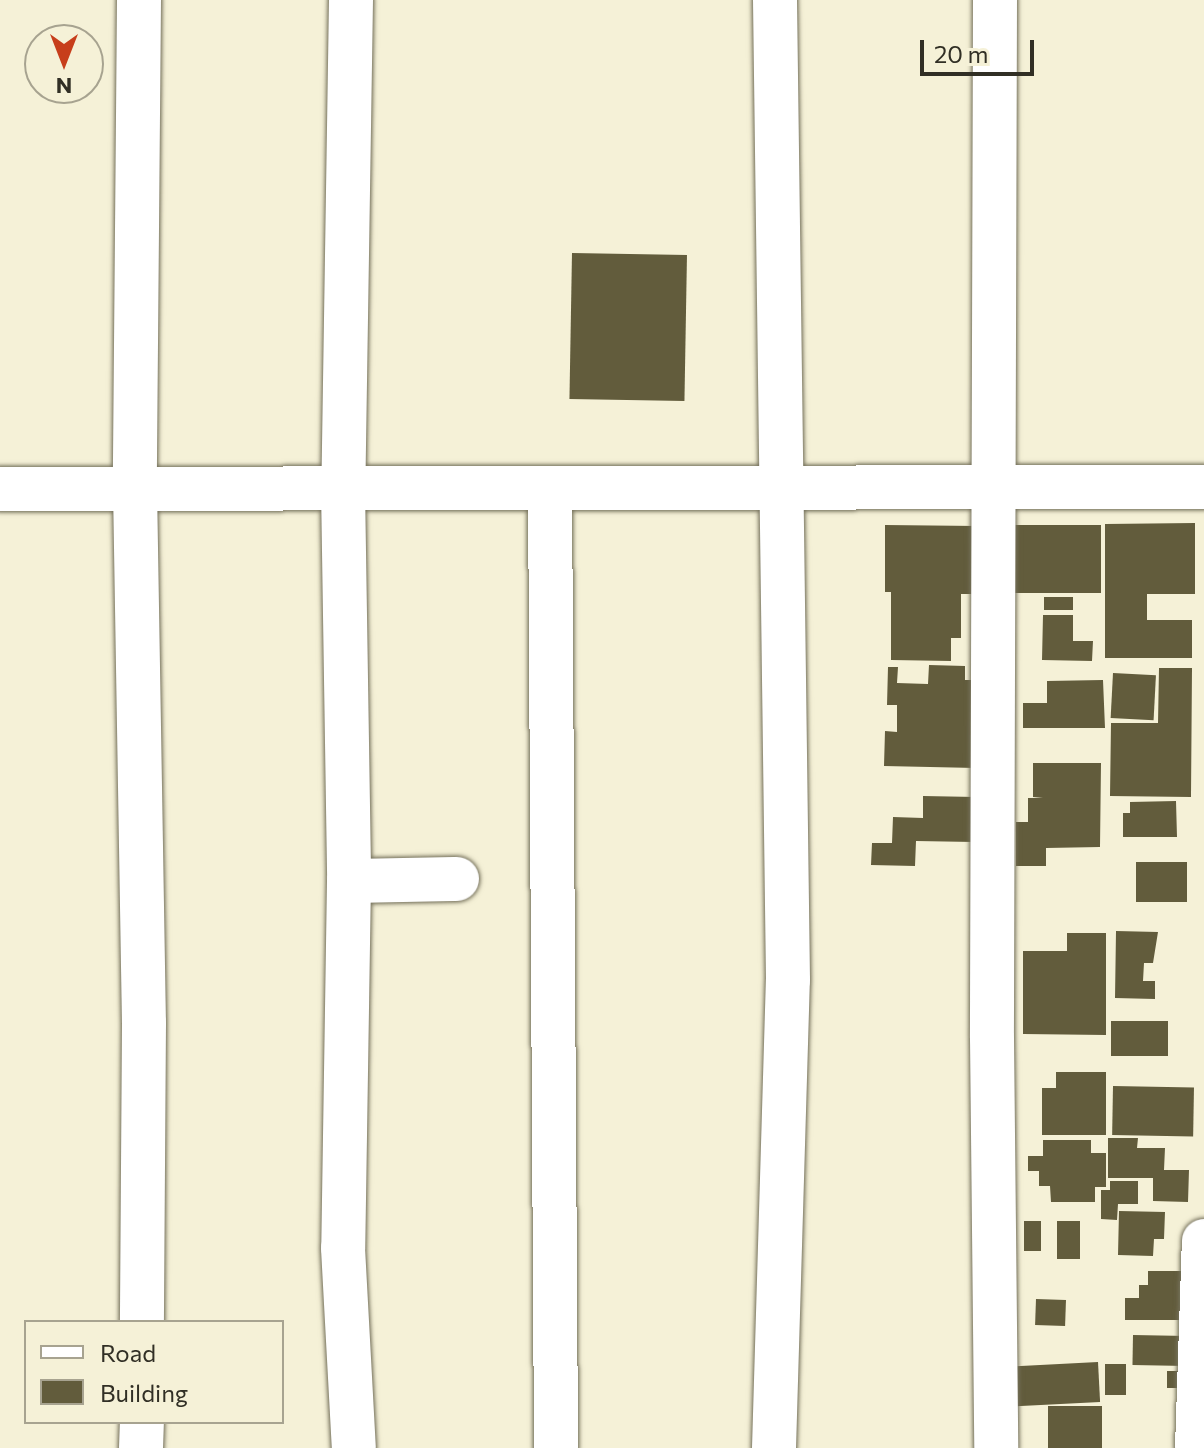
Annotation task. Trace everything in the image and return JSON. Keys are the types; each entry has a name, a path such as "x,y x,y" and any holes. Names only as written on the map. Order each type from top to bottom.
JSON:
{"street":[{"path":"139,0 135,488 144,1023 142,1320"},
{"path":"351,0 343,488 349,881 343,1248 354,1448"},
{"path":"774,1448 788,980 775,0"},
{"path":"995,0 996,1448"},
{"path":"0,489 1204,487"},
{"path":"550,488 556,1448"},
{"path":"349,881 457,879"},
{"path":"1197,1448 1204,1241"},
{"path":"141,1448 142,1424"}],"building":[{"path":"572,253 687,255 684,401 569,399"},
{"path":"1195,523 1195,594 1147,594 1147,620 1192,620 1192,658 1105,658 1105,524"},
{"path":"885,525 977,526 976,594 961,594 961,638 951,638 951,661 891,660 891,592 885,592"},
{"path":"1014,525 1101,525 1101,593 1014,593"},
{"path":"1044,597 1073,597 1073,610 1044,610"},
{"path":"1043,615 1073,615 1073,641 1093,641 1092,661 1042,660"},
{"path":"929,665 965,666 965,680 977,680 976,768 884,766 885,731 897,732 897,705 887,705 888,667 898,667 897,683 928,684"},
{"path":"1159,668 1192,668 1191,797 1110,796 1111,723 1158,723"},
{"path":"1113,673 1156,675 1154,720 1111,718"},
{"path":"1103,680 1105,728 1023,728 1023,703 1047,703 1047,681"},
{"path":"1033,763 1101,763 1100,847 1046,848 1046,866 1016,866 1016,822 1028,822 1028,798 1043,798 1033,797"},
{"path":"923,796 976,797 974,842 916,841 915,866 871,865 872,843 892,843 893,817 923,818"},
{"path":"1176,801 1177,837 1123,837 1123,813 1130,813 1130,802"},
{"path":"1136,862 1187,862 1187,902 1136,902"},
{"path":"1116,931 1158,932 1153,963 1144,963 1143,981 1155,981 1155,999 1115,998"},
{"path":"1067,933 1106,933 1106,1035 1023,1034 1023,951 1067,951"},
{"path":"1111,1021 1168,1021 1168,1056 1111,1056"},
{"path":"1056,1072 1106,1072 1106,1135 1042,1135 1042,1088 1056,1088"},
{"path":"1113,1086 1194,1087 1193,1136 1112,1135"},
{"path":"1108,1138 1138,1138 1137,1148 1165,1148 1164,1170 1189,1170 1188,1202 1153,1201 1153,1178 1108,1178"},
{"path":"1043,1140 1091,1140 1091,1153 1106,1153 1106,1187 1095,1187 1095,1202 1051,1202 1050,1186 1039,1186 1039,1171 1028,1171 1028,1156 1043,1156"},
{"path":"1110,1181 1138,1181 1138,1204 1118,1204 1117,1220 1101,1219 1101,1190 1110,1190"},
{"path":"1119,1211 1165,1212 1164,1239 1154,1239 1153,1256 1118,1255"},
{"path":"1024,1221 1041,1221 1041,1251 1024,1251"},
{"path":"1057,1221 1080,1221 1080,1259 1057,1259"},
{"path":"1148,1271 1192,1271 1192,1320 1125,1320 1125,1298 1139,1298 1139,1285 1148,1285"},
{"path":"1036,1299 1066,1300 1065,1326 1035,1325"},
{"path":"1133,1335 1187,1336 1186,1366 1132,1365"},
{"path":"1098,1362 1100,1402 1015,1406 1013,1366"},
{"path":"1105,1364 1126,1364 1126,1395 1105,1395"},
{"path":"1167,1371 1190,1371 1190,1388 1167,1388"},
{"path":"1048,1406 1102,1406 1102,1448 1048,1448"}]}
